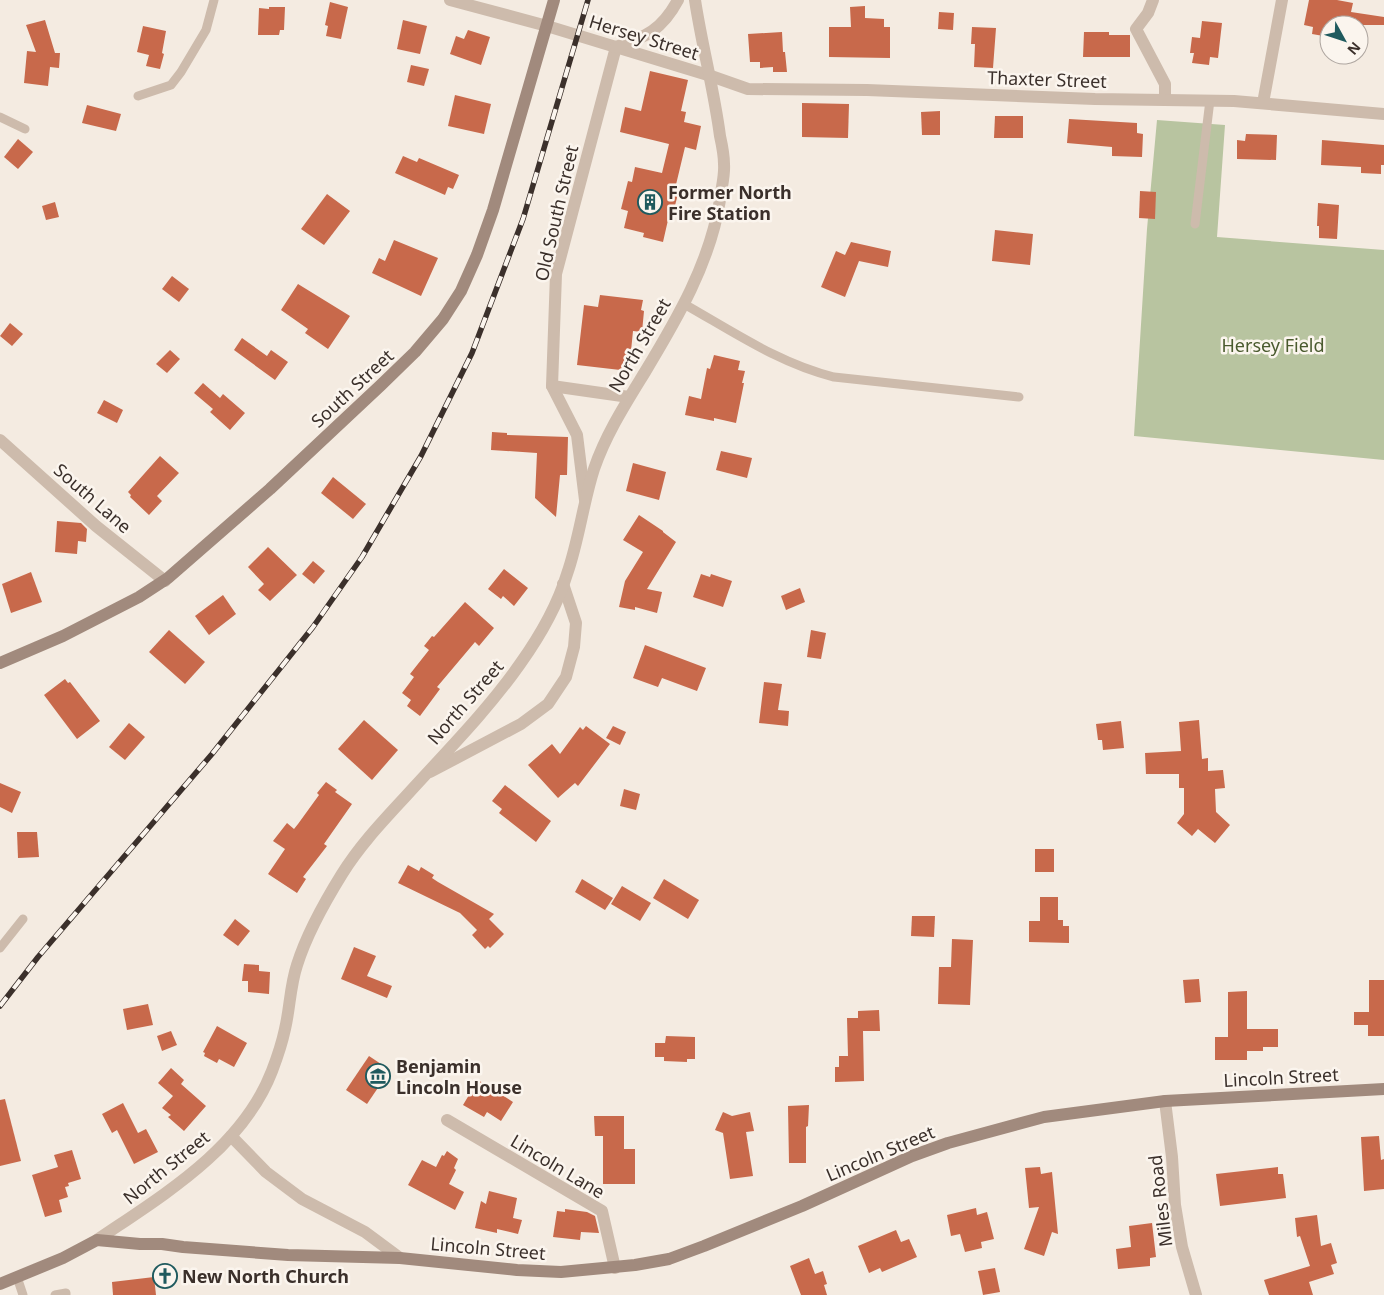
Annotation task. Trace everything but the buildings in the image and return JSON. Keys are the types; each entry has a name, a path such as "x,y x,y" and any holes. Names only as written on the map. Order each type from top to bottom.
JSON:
{"main road":[{"name":"South Street","path":"0,663 63,636 139,597 165,581 270,489 381,385 415,352 443,319 461,291 486,228 516,134 554,0"},
{"name":"Lincoln Street","path":"97,1240 288,1255 400,1258 517,1270 561,1272 615,1268 669,1259 802,1206 904,1159 948,1143 1044,1117 1165,1101 1384,1089"},
{"name":"North Street","path":"0,1284 63,1258 97,1240"}],"street":[{"name":"Hersey Street","path":"450,0 547,26 711,76"},
{"path":"616,47 655,31 674,8 678,0"},
{"name":"North Street","path":"97,1240 170,1190 213,1155 231,1136 257,1100 270,1074 285,1031 296,968 308,937 345,870 372,834 518,667 548,621 563,584 594,468 629,397 684,304 711,239 717,216 724,166 711,76 701,38 695,0"},
{"path":"1153,0 1148,13 1136,29 1164,84 1165,100"},
{"path":"1263,103 1282,0"},
{"name":"Old South Street","path":"586,503 577,435 552,386 556,274 616,47"},
{"name":"Thaxter Street","path":"711,76 748,89 867,90 1006,96 1210,100 1384,114"},
{"path":"552,386 629,397"},
{"name":"South Lane","path":"0,440 96,526 165,581"},
{"path":"426,774 521,724 548,704 566,677 574,647 576,623 563,584"},
{"name":"Miles Road","path":"1165,1101 1180,1238 1196,1295"},
{"name":"Lincoln Lane","path":"447,1120 602,1211 615,1268"},
{"path":"231,1136 266,1172 302,1199 365,1232 400,1258"}],"lane":[{"path":"138,96 170,85 181,72 206,30 214,0"},
{"path":"1195,224 1210,100"},
{"path":"0,117 25,130"},
{"path":"684,304 786,361 812,372 834,377 1019,396"},
{"path":"0,948 23,919"},
{"path":"18,1277 23,1295"},
{"path":"55,1295 66,1293 66,1295"}],"green space":[{"name":"Hersey Field","path":"1157,120 1225,125 1217,237 1384,250 1384,460 1134,436 1147,229"}],"railway":[{"path":"0,1006 38,957 212,754 313,627 362,557 421,456 472,353 523,219 588,0"}],"place":[{"name":"Former North Fire Station","path":"650,202"},
{"name":"Benjamin Lincoln House","path":"378,1076"},
{"name":"New North Church","path":"165,1276"}]}
